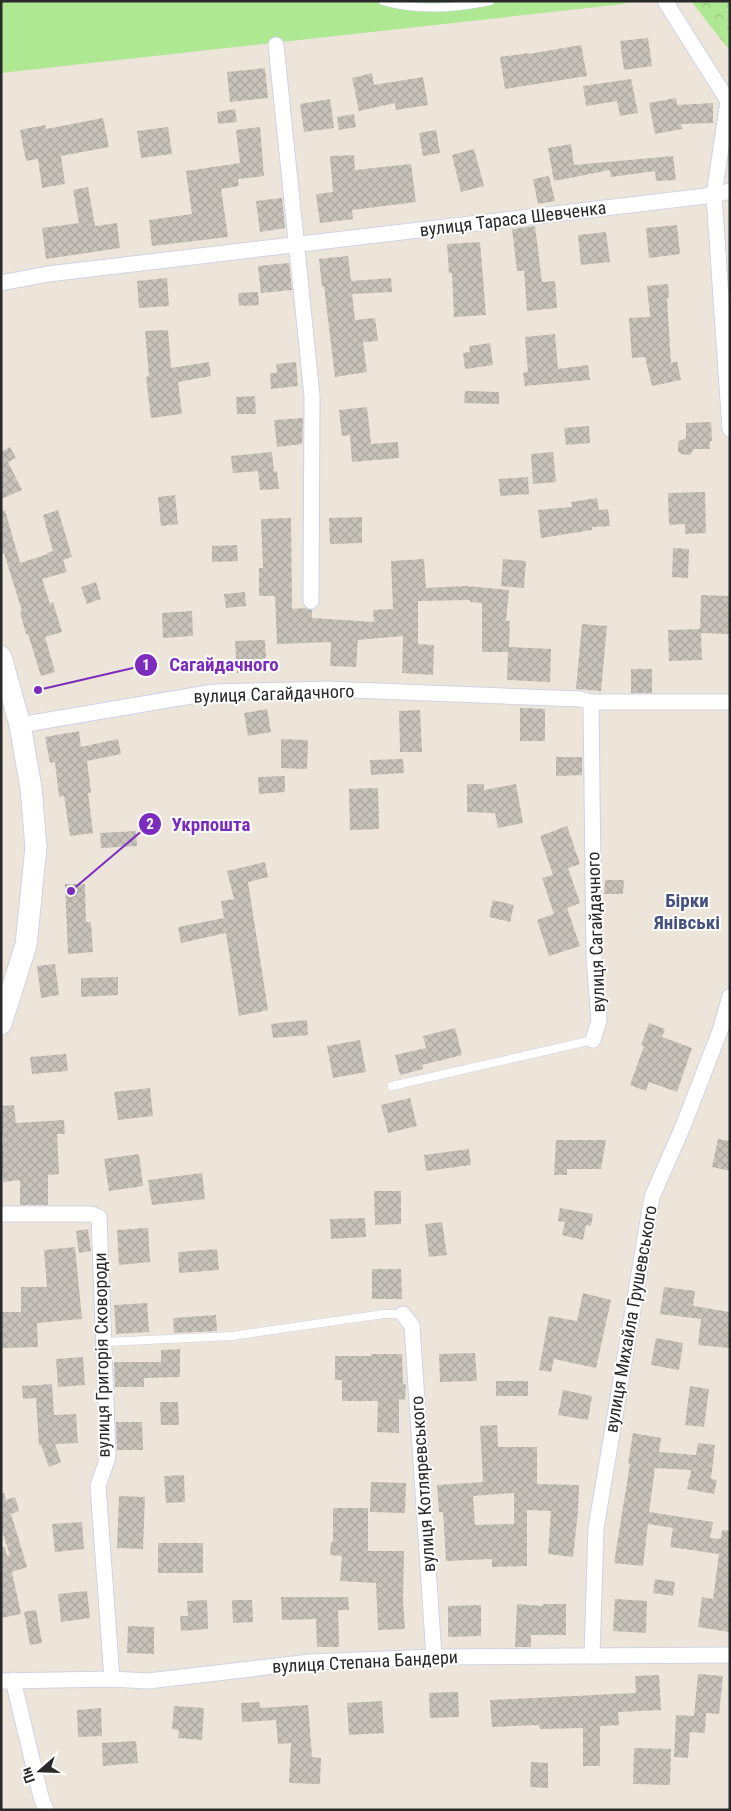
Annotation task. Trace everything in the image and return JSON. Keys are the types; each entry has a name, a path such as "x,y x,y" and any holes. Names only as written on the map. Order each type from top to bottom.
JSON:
{"main road":[{"path":"1,657 20,725 31,788 36,847 26,946 1,1024"}],"street":[{"path":"665,1 729,103 714,195 730,429"},
{"path":"276,45 312,396 311,600"},
{"name":"вулиця Тараса Шевченка","path":"1,283 48,274 714,195 730,191"},
{"name":"вулиця Сагайдачного","path":"20,725 214,692 327,689 580,699 590,702 730,702"},
{"name":"вулиця Сагайдачного","path":"590,702 594,958 599,1021 593,1040"},
{"name":"вулиця Михайла Грушевського","path":"592,1655 596,1528 652,1197 684,1124 721,1028 730,996"},
{"name":"вулиця Григорія Сковороди","path":"1,1214 91,1214 99,1217 108,1457 98,1486 112,1679"},
{"name":"вулиця Котляревського","path":"403,1314 412,1326 434,1657"},
{"name":"вулиця Степана Бандери","path":"7,1680 112,1679 148,1681 310,1662 434,1657 730,1655"},
{"path":"7,1680 46,1810"}],"lane":[{"path":"383,1 393,4 441,8 490,1"},
{"path":"392,1086 593,1040"},
{"path":"105,1342 232,1336 375,1315 403,1314"}],"green space":[{"path":"1,1 628,1 624,4 1,73"},
{"path":"691,1 730,1 730,51"}],"building":[{"path":"648,38 652,66 624,70 620,41"},
{"path":"581,45 587,76 505,89 500,57"},
{"path":"265,68 268,98 230,102 227,72"},
{"path":"372,73 374,85 423,77 428,105 396,110 395,103 359,111 352,78"},
{"path":"631,79 638,113 620,116 617,101 586,106 583,86"},
{"path":"676,98 677,105 713,103 713,123 681,124 682,129 655,134 649,103"},
{"path":"330,99 334,128 304,132 300,104"},
{"path":"235,109 237,122 218,124 217,112"},
{"path":"354,114 356,127 339,130 337,117"},
{"path":"103,118 109,147 61,156 65,184 42,188 38,159 26,161 20,130 45,125 46,129"},
{"path":"168,127 172,154 141,158 137,131"},
{"path":"260,127 264,176 238,179 239,186 221,189 228,237 152,246 149,220 192,214 186,171 240,163 236,130"},
{"path":"436,130 440,153 423,156 419,133"},
{"path":"571,144 574,165 673,156 676,180 656,181 655,171 611,177 610,170 554,181 548,148"},
{"path":"474,149 484,186 461,192 452,155"},
{"path":"354,155 355,170 411,164 416,202 352,210 353,219 320,223 316,194 333,192 330,156"},
{"path":"549,176 555,201 538,204 533,179"},
{"path":"88,187 95,226 117,223 120,248 46,259 42,228 79,223 73,190"},
{"path":"282,198 285,228 260,232 256,201"},
{"path":"677,225 680,254 649,258 646,228"},
{"path":"535,226 542,282 555,281 557,308 527,311 524,271 517,271 512,229"},
{"path":"606,232 610,262 581,265 578,235"},
{"path":"480,242 486,315 454,317 452,273 449,273 447,244"},
{"path":"348,256 351,281 391,278 392,292 352,294 355,320 375,318 378,341 363,342 367,372 335,377 319,259"},
{"path":"289,263 292,290 261,293 258,266"},
{"path":"167,278 169,306 139,308 137,281"},
{"path":"668,284 669,298 667,298 671,363 677,361 681,380 652,386 645,357 632,358 629,318 650,317 647,286"},
{"path":"258,292 259,305 239,306 238,293"},
{"path":"168,330 171,368 209,362 211,376 178,382 182,414 151,418 146,377 149,376 145,331"},
{"path":"555,334 558,369 588,365 590,380 525,386 523,373 528,372 525,337"},
{"path":"490,343 493,365 465,369 463,353 470,352 469,346"},
{"path":"296,362 298,386 271,389 270,373 277,373 276,364"},
{"path":"465,391 499,392 499,404 464,403"},
{"path":"255,396 256,414 237,414 236,397"},
{"path":"367,407 371,444 398,442 399,458 352,462 350,435 342,436 339,410"},
{"path":"303,418 302,444 277,447 274,420"},
{"path":"711,422 712,441 710,441 710,449 694,449 690,455 681,454 678,451 679,441 686,438 686,423"},
{"path":"589,426 590,443 566,445 564,428"},
{"path":"1,447 3,451 10,447 16,458 8,462 22,490 1,499"},
{"path":"272,452 274,472 277,471 279,489 260,490 258,471 233,473 231,456"},
{"path":"553,452 556,482 533,484 531,454"},
{"path":"528,477 529,494 500,496 499,479"},
{"path":"705,492 706,533 685,534 685,524 669,525 668,493"},
{"path":"175,495 178,524 161,526 158,497"},
{"path":"597,498 599,510 608,509 610,526 592,527 592,530 541,538 538,510 572,507 571,502"},
{"path":"5,510 20,563 53,551 43,515 58,510 72,557 63,560 67,572 42,579 50,604 53,602 62,632 45,637 55,672 41,676 28,634 26,634 20,612 22,611 4,553 1,554 1,511"},
{"path":"362,517 362,543 330,544 329,518"},
{"path":"291,518 292,609 306,608 312,610 312,618 374,622 373,610 393,609 391,561 424,559 426,588 466,586 509,590 506,621 510,621 509,647 551,649 550,682 507,680 508,652 482,652 482,603 470,602 470,600 418,601 418,644 434,645 433,675 402,673 403,636 358,640 356,667 330,666 331,642 277,644 275,596 259,596 259,568 263,568 261,519"},
{"path":"237,545 238,561 212,562 212,546"},
{"path":"673,548 689,549 688,578 672,577"},
{"path":"503,559 526,561 524,588 501,586"},
{"path":"96,582 101,599 87,604 81,587"},
{"path":"245,592 246,606 226,608 224,594"},
{"path":"701,595 730,596 730,634 701,633 702,660 669,661 668,630 700,629"},
{"path":"192,611 193,636 163,638 162,613"},
{"path":"582,624 607,626 601,691 576,689"},
{"path":"265,640 266,658 258,659 259,672 237,673 235,641"},
{"path":"631,669 652,669 652,693 631,693"},
{"path":"520,708 545,709 545,741 520,741"},
{"path":"267,709 271,732 248,736 244,713"},
{"path":"420,710 422,752 400,752 399,711"},
{"path":"79,731 81,747 118,739 121,754 87,761 91,793 88,793 93,833 70,836 64,796 59,797 55,762 50,763 45,737"},
{"path":"281,739 308,740 307,769 281,768"},
{"path":"556,757 582,757 582,775 556,776"},
{"path":"403,759 404,773 371,775 370,760"},
{"path":"285,776 285,792 259,794 258,777"},
{"path":"467,784 484,784 484,790 516,784 523,823 498,828 495,813 467,812"},
{"path":"378,788 379,829 350,830 349,789"},
{"path":"567,826 580,864 568,868 580,903 567,908 580,946 549,956 537,920 554,914 542,878 553,875 540,836"},
{"path":"136,831 137,846 101,848 100,833"},
{"path":"265,862 268,877 248,882 268,1010 239,1016 226,933 181,943 178,927 224,918 221,901 234,899 227,871"},
{"path":"605,880 624,880 623,894 604,894"},
{"path":"65,884 85,884 86,922 91,922 93,952 68,954"},
{"path":"493,900 514,905 510,922 489,917"},
{"path":"55,964 59,995 41,998 37,966"},
{"path":"118,977 118,995 81,997 81,978"},
{"path":"307,1020 308,1035 273,1038 271,1024"},
{"path":"649,1023 665,1029 662,1037 692,1048 677,1092 649,1082 646,1091 630,1085 644,1046 641,1045"},
{"path":"455,1028 462,1055 422,1065 423,1069 400,1075 395,1055 426,1048 423,1036"},
{"path":"360,1040 366,1072 333,1078 327,1046"},
{"path":"66,1054 68,1071 32,1074 30,1057"},
{"path":"150,1088 153,1116 118,1120 114,1092"},
{"path":"410,1098 417,1126 388,1133 381,1105"},
{"path":"14,1105 16,1123 64,1120 65,1134 57,1134 59,1174 48,1175 48,1205 20,1205 20,1180 3,1182 1,1106"},
{"path":"718,1139 730,1141 730,1171 712,1167"},
{"path":"556,1140 606,1140 601,1169 567,1169 567,1175 554,1175"},
{"path":"469,1149 471,1165 426,1171 424,1155"},
{"path":"139,1154 143,1186 109,1191 104,1159"},
{"path":"202,1173 205,1199 152,1205 148,1180"},
{"path":"374,1191 401,1191 401,1224 375,1225"},
{"path":"560,1208 593,1214 591,1226 586,1225 583,1240 562,1235 565,1222 558,1221"},
{"path":"365,1218 366,1237 331,1239 330,1219"},
{"path":"442,1222 447,1255 429,1257 425,1224"},
{"path":"148,1228 150,1262 119,1265 117,1230"},
{"path":"88,1229 91,1251 79,1253 76,1231"},
{"path":"75,1247 82,1319 37,1323 38,1347 1,1348 1,1312 21,1312 21,1287 47,1287 44,1250"},
{"path":"217,1249 219,1270 179,1273 178,1252"},
{"path":"372,1269 401,1269 402,1299 372,1299"},
{"path":"664,1287 695,1291 693,1306 730,1312 730,1348 698,1345 701,1319 660,1314"},
{"path":"583,1293 611,1300 596,1368 554,1359 551,1372 539,1370 549,1316 577,1321"},
{"path":"147,1303 149,1332 116,1334 114,1305"},
{"path":"216,1315 217,1331 174,1333 173,1318"},
{"path":"656,1338 683,1343 679,1370 651,1365"},
{"path":"180,1349 180,1377 144,1378 144,1387 115,1387 114,1362 161,1362 161,1350"},
{"path":"475,1353 477,1381 440,1382 439,1354"},
{"path":"371,1354 402,1354 403,1384 406,1385 405,1400 399,1399 399,1433 377,1432 378,1401 342,1401 342,1380 335,1380 335,1356 371,1356"},
{"path":"83,1357 85,1385 58,1387 56,1359"},
{"path":"496,1381 528,1381 528,1396 496,1396"},
{"path":"52,1384 54,1415 76,1414 78,1443 55,1444 61,1462 49,1467 41,1445 39,1445 36,1398 23,1399 22,1386"},
{"path":"690,1386 709,1389 704,1427 685,1425"},
{"path":"563,1390 592,1396 588,1420 558,1415"},
{"path":"160,1402 178,1402 179,1425 161,1425"},
{"path":"116,1422 142,1422 143,1450 117,1450"},
{"path":"497,1425 498,1447 537,1447 537,1484 579,1485 573,1557 548,1554 551,1511 527,1510 527,1566 492,1567 492,1559 446,1561 443,1512 439,1512 437,1485 483,1482 480,1426","holes":["514,1493 514,1524 475,1525 473,1496"]},
{"path":"633,1433 661,1438 659,1452 696,1455 698,1443 715,1445 711,1479 717,1480 714,1494 687,1489 691,1470 655,1468 649,1512 713,1522 710,1538 721,1539 722,1530 730,1531 729,1632 698,1627 702,1597 713,1599 719,1554 670,1547 673,1528 648,1524 643,1566 614,1563 630,1464 628,1464"},
{"path":"184,1475 185,1502 166,1503 164,1476"},
{"path":"371,1482 406,1483 405,1513 370,1512"},
{"path":"1,1493 4,1493 6,1500 15,1497 19,1511 11,1514 27,1567 12,1572 21,1614 1,1618 1,1547 5,1547 7,1556 10,1555 1,1528"},
{"path":"119,1496 145,1497 143,1549 117,1548"},
{"path":"333,1508 368,1508 368,1551 404,1551 403,1602 405,1629 378,1630 376,1583 340,1581 342,1556 330,1555 331,1542 333,1542"},
{"path":"82,1522 84,1549 55,1552 52,1524"},
{"path":"158,1543 203,1543 203,1573 158,1573"},
{"path":"655,1579 675,1582 673,1596 653,1593"},
{"path":"87,1591 90,1618 61,1622 58,1594"},
{"path":"281,1597 348,1597 349,1610 338,1610 339,1647 317,1647 316,1619 282,1620"},
{"path":"615,1599 647,1601 646,1633 613,1631"},
{"path":"207,1600 208,1629 181,1631 180,1616 188,1616 187,1601"},
{"path":"232,1600 252,1600 253,1622 233,1623"},
{"path":"517,1604 543,1606 543,1604 566,1604 566,1635 531,1635 531,1647 515,1647"},
{"path":"481,1605 481,1636 448,1637 448,1606"},
{"path":"36,1610 42,1643 30,1645 24,1612"},
{"path":"128,1626 154,1627 154,1654 127,1653"},
{"path":"698,1674 723,1676 719,1714 706,1713 705,1733 690,1732 688,1758 674,1757 676,1715 694,1716"},
{"path":"659,1675 661,1710 618,1712 619,1725 600,1726 600,1766 583,1766 583,1728 540,1729 539,1725 492,1727 490,1700 636,1693 635,1676"},
{"path":"458,1692 459,1717 430,1718 429,1693"},
{"path":"382,1701 384,1733 349,1735 347,1703"},
{"path":"260,1702 260,1708 308,1705 312,1757 321,1758 320,1784 289,1783 291,1743 278,1744 276,1720 242,1722 241,1703"},
{"path":"174,1706 204,1708 202,1740 178,1738 179,1730 172,1729"},
{"path":"101,1708 102,1736 78,1737 77,1710"},
{"path":"136,1741 138,1763 103,1766 102,1743"},
{"path":"634,1748 671,1749 670,1785 633,1784"},
{"path":"531,1762 548,1763 548,1788 530,1787"}],"place":[{"name":"Сагайдачного","path":"38,690"},
{"name":"Укрпошта","path":"71,891"}],"district":[{"name":"Бірки Янівські","path":"687,911"}]}
